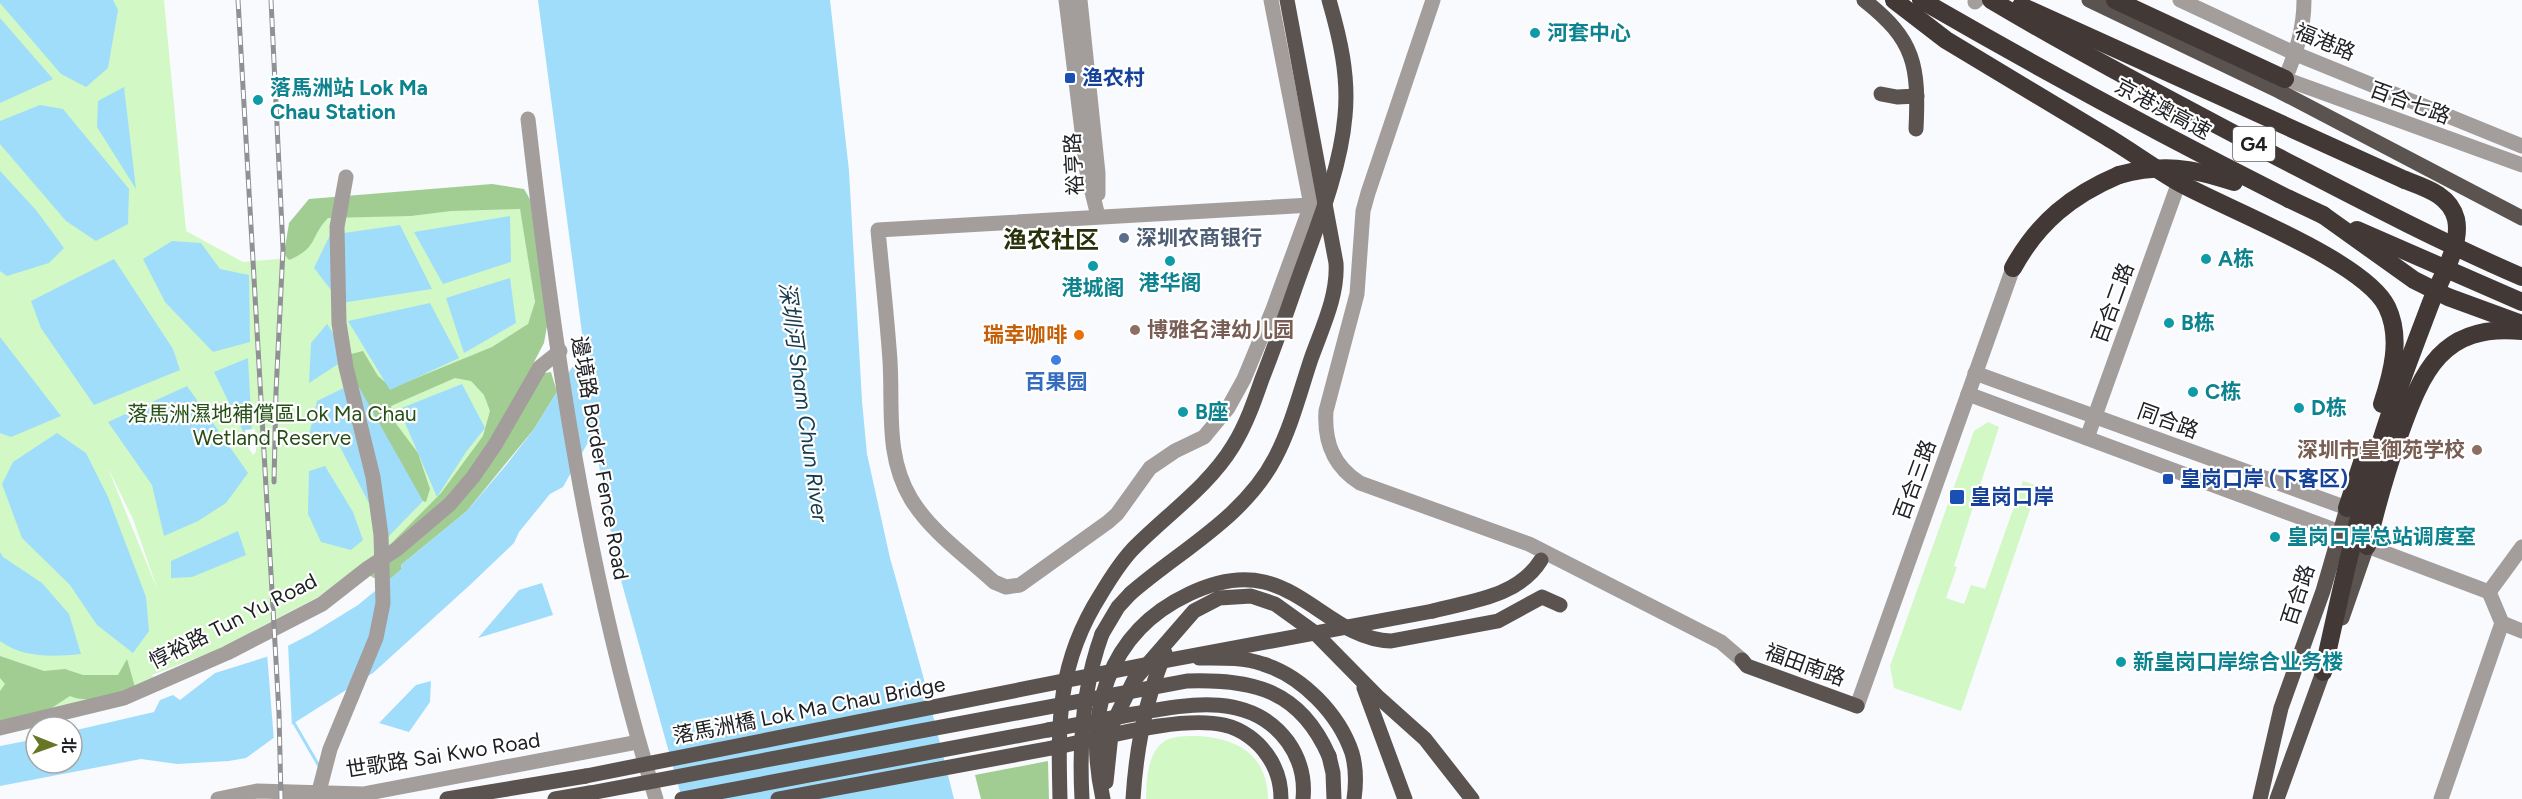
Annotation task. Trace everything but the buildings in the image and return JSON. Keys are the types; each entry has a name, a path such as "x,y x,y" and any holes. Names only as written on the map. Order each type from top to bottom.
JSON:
{"highway":[{"path":"1894,0 1946,40 2179,182 2341,265 2370,285 2387,306 2395,341 2391,372 2347,508"},
{"name":"京港澳高速","path":"1921,0 2103,104 2289,199 2467,280 2522,302"},
{"path":"2007,0 2434,192 2450,205 2456,220 2455,242 2412,352 2372,472 2340,594 2323,672"},
{"path":"2115,0 2285,79"},
{"name":"京港澳高速","path":"1981,1 2367,204 2522,277"},
{"path":"2013,268 2029,242 2055,211 2090,188 2119,175 2155,167 2185,168 2289,199"},
{"path":"2323,215 2414,280 2448,297 2522,324"},
{"path":"2367,546 2385,474 2413,395 2423,375 2448,348 2464,338 2494,331 2522,331"}],"main road":[{"path":"1082,799 1083,722 1093,665 1102,634 1118,607 1130,594 1225,519 1259,484 1281,446 1330,304 1337,275 1334,250 1287,0"},
{"path":"1060,799 1059,762 1063,690 1081,627 1110,579 1131,551 1223,460 1236,441 1250,413 1283,324 1341,147 1346,82 1342,51 1329,0"},
{"path":"2089,0 2279,91 2522,218"},
{"path":"1868,3 1906,41 1914,64 1917,96 1916,129"},
{"path":"1881,94 1897,97 1917,96"},
{"name":"百合路","path":"2260,799 2281,708 2324,591 2347,508"},
{"path":"2277,799 2367,546"},
{"path":"1169,660 1433,611 1501,594 1531,576 1541,560"},
{"path":"1104,799 1099,779 1096,733 1099,711 1112,669 1122,647 1146,624 1180,598 1200,589 1231,581 1253,580 1272,584 1307,601 1355,633 1377,641 1391,641 1498,621 1542,597 1560,604"},
{"path":"1104,799 1112,725 1134,680 1194,611 1219,598 1251,596 1263,598 1303,622 1358,674 1377,696 1425,739 1472,799"},
{"path":"1132,799 1136,768 1157,671 1165,652 1183,622"},
{"path":"1169,660 1224,658 1246,660 1281,671 1298,682 1329,713 1352,754 1354,799"},
{"name":"落馬洲橋 Lok Ma Chau Bridge","path":"447,799 586,776 1169,660"},
{"name":"福田南路","path":"1742,660 1747,666 1857,706"},
{"path":"1358,674 1405,799"},
{"name":"落馬洲橋 Lok Ma Chau Bridge","path":"555,799 1187,681 1231,681 1252,684 1268,690 1296,708 1316,730 1329,756 1333,773 1334,799"},
{"path":"682,799 1190,705 1224,705 1239,708 1273,726 1293,749 1302,777 1303,799"},
{"path":"1083,722 1090,763 1104,799"},
{"path":"778,799 1175,724 1210,723 1225,725 1241,731 1264,749 1278,776 1281,799"},
{"path":"1059,762 1064,799"}],"street":[{"name":"裕亨路","path":"1066,0 1087,172 1098,216"},
{"name":"裕亨路","path":"1080,0 1098,173 1098,216"},
{"path":"1271,0 1311,205 1273,309 1244,379 1218,423 1204,436 1175,451 1150,468 1117,514 1035,577 1020,585 1006,586 994,582 926,520 910,497 896,460 891,432 890,363 878,230 1311,205"},
{"path":"1433,0 1363,212 1357,294 1326,411 1324,429 1329,446 1337,463 1347,475 1360,483 1549,554 1721,642 1742,660"},
{"name":"福港路","path":"2180,0 2296,54 2522,146"},
{"path":"2285,79 2296,54 2303,28 2304,0"},
{"name":"百合七路","path":"2285,79 2522,165"},
{"name":"邊境路 Border Fence Road","path":"528,119 577,471 604,605 638,742 656,799"},
{"path":"317,799 330,749 376,638 383,603 381,535 373,477 346,367 339,323 337,228 346,177"},
{"name":"百合二路","path":"2087,438 2179,182"},
{"name":"百合三路","path":"1857,706 2013,268"},
{"name":"惇裕路 Tun Yu Road","path":"0,728 124,698 226,653 322,604 397,549 450,504 474,477 540,367 560,351"},
{"name":"同合路","path":"1975,373 2347,508"},
{"name":"同合路","path":"1968,394 2196,478"},
{"path":"2196,478 2217,461"},
{"path":"2196,478 2340,532"},
{"path":"2309,521 2317,497"},
{"path":"2367,546 2489,592 2502,623 2441,799"},
{"path":"2489,592 2522,547"},
{"path":"2502,623 2522,631"},
{"name":"世歌路 Sai Kwo Road","path":"218,799 257,791 363,794 638,742"}],"green space":[{"name":"落馬洲濕地補償區Lok Ma Chau Wetland Reserve","path":"0,0 164,0 186,231 243,262 279,259 310,230 316,219 518,203 523,221 535,305 485,436 434,509 381,552 318,597 212,652 152,675 157,683 40,715 24,715 24,719 0,726","holes":["109,470 133,519 158,591"]},
{"path":"492,184 524,189 535,208 549,315 544,343 534,362 537,374 551,372 557,392 534,429 467,511 401,565 402,569 389,580 374,578 363,572 441,493 483,436 490,411 484,395 471,381 455,378 391,406 394,421 418,453 430,489 426,502 416,499 347,377 351,354 363,351 378,376 392,388 492,347 528,324 535,302 520,209 451,211 411,216 328,218 310,246 289,260 284,254 289,223 309,199"},
{"path":"1988,422 1999,427 1954,566 1957,567 1946,598 1964,604 1971,585 1985,589 2023,481 2038,486 1961,711 1894,688 1890,666 1974,431"},
{"path":"0,656 44,671 65,669 83,675 118,675 127,659 135,687 94,699 70,696 47,711 0,721 0,691 5,684 0,678"},
{"path":"1196,736 1224,740 1247,751 1262,770 1268,799 1146,799 1150,763 1158,747 1172,738"},
{"path":"1048,761 1049,799 981,799 975,775"}],"water":[{"path":"0,0 113,0 118,10 108,68 86,87 61,74 0,3"},
{"name":"深圳河 Sham Chun River","path":"538,0 830,0 849,171 867,454 890,558 954,799 682,799 619,573 601,481 595,430 563,487 550,494 519,532 514,543 471,584 373,673 294,723 246,758 177,764 141,759 84,770 84,728 154,712 160,700 173,695 180,700 215,673 266,657 311,634 358,605 402,569 401,565 467,511 507,464 534,429 584,348"},
{"path":"0,18 53,79 0,103"},
{"path":"124,87 136,189 97,127 98,101"},
{"path":"40,105 63,109 129,189 128,224 96,241 66,221 0,144 0,121"},
{"path":"0,171 36,210 64,248 49,263 7,276 0,271"},
{"path":"510,216 511,262 443,284 414,232"},
{"path":"400,225 432,289 341,303 314,268 330,235"},
{"path":"172,241 201,243 220,269 249,275 250,342 213,352 165,302 143,259"},
{"path":"114,259 173,349 180,370 94,405 41,328 31,301"},
{"path":"510,278 516,323 464,353 446,298"},
{"path":"430,303 459,358 390,390 348,321"},
{"path":"327,324 349,357 309,383 311,343"},
{"path":"0,337 61,416 11,437 0,433"},
{"path":"248,358 253,452 214,372"},
{"path":"356,382 423,501 387,538 337,441 309,435 317,401"},
{"path":"462,384 485,428 466,452 437,497 399,409"},
{"path":"187,386 248,473 226,503 198,521 164,536 152,485 108,422"},
{"path":"57,433 86,453 108,497 146,597 149,631 133,653 97,625 70,585 22,538 2,484 13,462"},
{"path":"325,466 353,512 363,540 351,550 321,542 308,514 309,471"},
{"path":"238,531 246,555 192,577 171,578 171,561"},
{"path":"0,552 3,557 42,583 69,614 81,654 39,655 18,651 0,641"},
{"path":"542,583 553,615 478,638 519,590"},
{"path":"431,681 430,702 409,732 379,723 416,685"},
{"path":"24,741 24,775 57,775 0,786 0,746"}],"pier":[{"path":"255,429 256,452 253,455 246,444 245,430"},
{"path":"288,644 292,728 274,741 267,653"}],"waterway":[{"path":"294,723 319,766"}],"railway":[{"path":"238,0 279,713 281,799"},
{"path":"271,0 283,249 274,482"}],"place":[{"name":"河套中心","path":"1535,33"},
{"name":"渔农村","path":"1070,78"},
{"name":"落馬洲站 Lok Ma Chau Station","path":"258,100"},
{"name":"深圳农商银行","path":"1124,238"},
{"name":"A栋","path":"2206,259"},
{"name":"港华阁","path":"1170,261"},
{"name":"港城阁","path":"1093,266"},
{"name":"B栋","path":"2169,323"},
{"name":"博雅名津幼儿园","path":"1135,330"},
{"name":"瑞幸咖啡","path":"1079,335"},
{"name":"百果园","path":"1056,360"},
{"name":"C栋","path":"2193,392"},
{"name":"D栋","path":"2299,408"},
{"name":"B座","path":"1183,412"},
{"name":"深圳市皇御苑学校","path":"2477,450"},
{"name":"皇岗口岸 (下客区)","path":"2168,479"},
{"name":"皇岗口岸","path":"1957,497"},
{"name":"皇岗口岸总站调度室","path":"2275,537"},
{"name":"新皇岗口岸综合业务楼","path":"2121,662"}],"district":[{"name":"渔农社区","path":"1051,240"}]}
